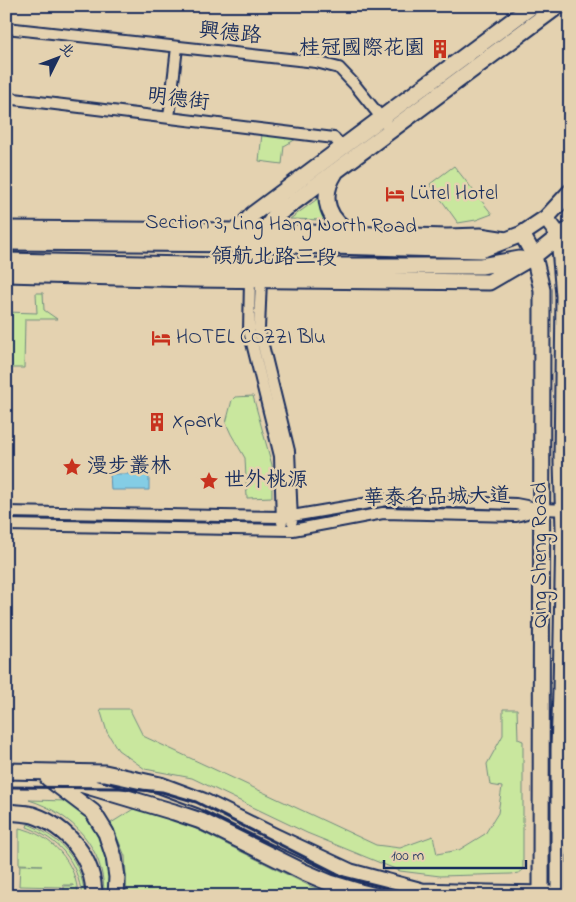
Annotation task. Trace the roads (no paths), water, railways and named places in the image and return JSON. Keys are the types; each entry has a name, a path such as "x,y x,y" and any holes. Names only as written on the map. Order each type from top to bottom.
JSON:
{"street":[{"path":"232,266 235,237 253,214 519,11 532,6"},
{"path":"287,530 281,517 280,456 250,331 259,238 274,217 558,6"},
{"name":"興德路","path":"6,28 316,62 339,68 391,130"},
{"path":"169,118 177,47"},
{"name":"明德街","path":"6,98 334,138 342,146"},
{"path":"337,170 326,192 327,207 334,220 344,229 356,234"},
{"path":"566,233 546,218 558,191 570,179"},
{"name":"Section 3, Ling Hang North Road","path":"6,242 235,237 481,250 522,234 546,218 570,192"},
{"path":"534,256 566,233 570,221"},
{"name":"領航北路三段","path":"6,229 235,237"},
{"name":"Qing Sheng Road","path":"563,894 559,749 565,691 566,510 562,462 567,284 566,233"},
{"name":"領航北路三段","path":"259,238 356,234 447,237 480,236 506,240"},
{"name":"Qing Sheng Road","path":"522,234 534,256 542,290 541,895"},
{"name":"Section 3, Ling Hang North Road","path":"6,261 232,266 256,275 481,266 534,256"},
{"name":"領航北路三段","path":"6,274 256,275"},
{"path":"256,275 259,329 288,451 292,516 287,530"},
{"name":"華泰名品城大道","path":"6,512 281,517 387,500 516,504 542,509"},
{"path":"542,509 566,510"},
{"name":"華泰名品城大道","path":"6,525 287,530 383,513 516,516 542,509"},
{"path":"6,772 105,774 160,786 203,801 351,872 422,891 489,894 563,894"},
{"path":"41,772 93,812 106,832 114,857 116,896"},
{"path":"41,772 201,821 295,868 330,883 376,896"},
{"path":"6,812 31,814 63,831 78,846 87,863 94,883 94,896"}],"water":[{"path":"110,474 149,474 149,490 111,490"}],"railway":[{"path":"6,787 120,788 162,792 196,802 344,877 420,896"}],"place":[{"name":"桂冠國際花園","path":"440,49"},
{"name":"Lütel Hotel","path":"395,194"},
{"name":"HOTEL COZZI Blu","path":"161,338"},
{"name":"Xpark","path":"157,422"},
{"name":"漫步叢林","path":"72,467"},
{"name":"世外桃源","path":"209,481"}]}
